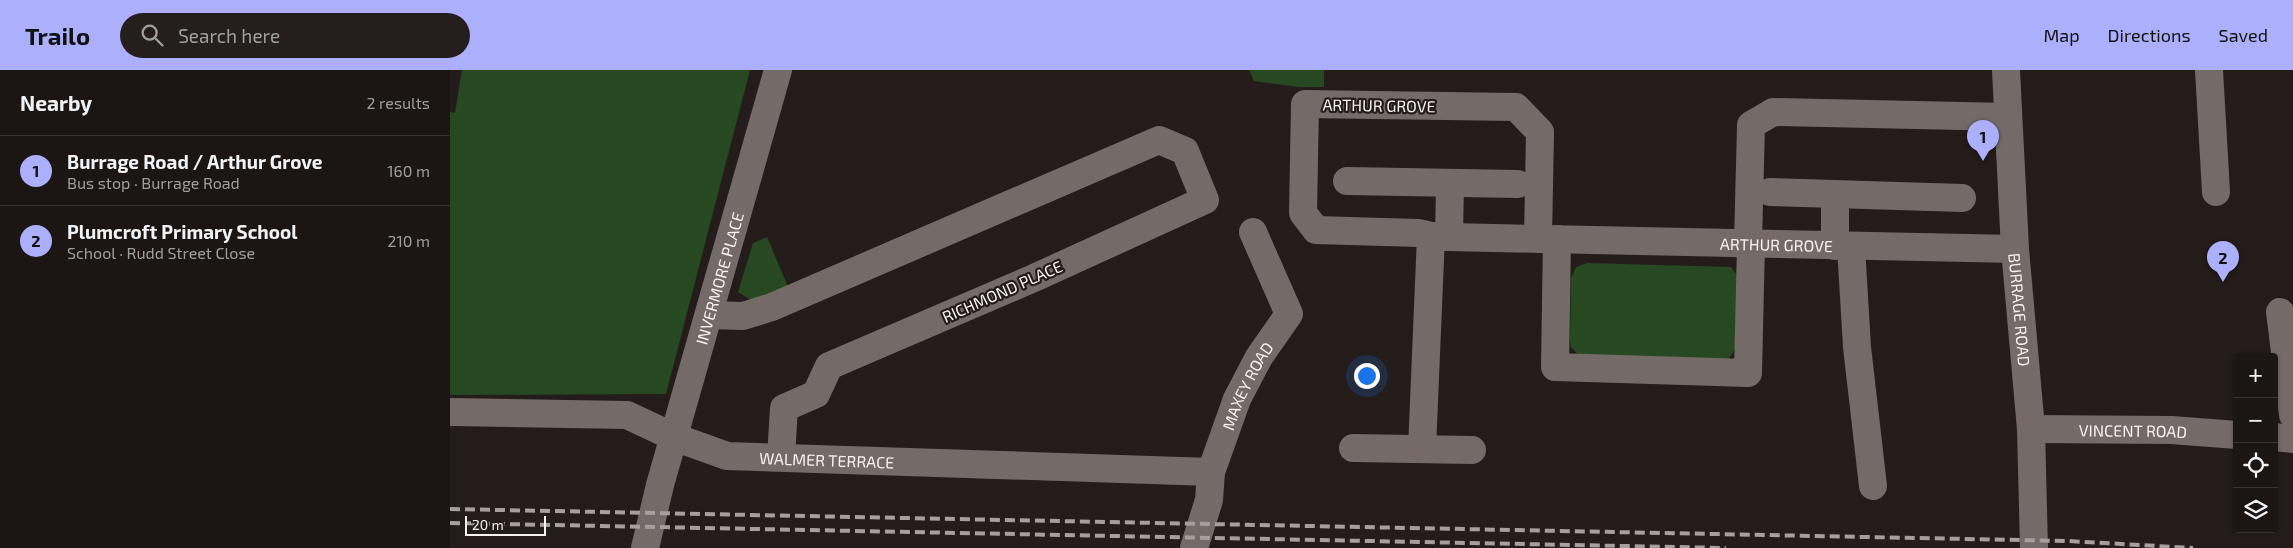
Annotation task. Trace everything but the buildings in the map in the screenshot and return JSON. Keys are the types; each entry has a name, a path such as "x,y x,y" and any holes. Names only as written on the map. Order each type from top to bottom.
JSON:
{"street":[{"name":"INVERMORE PLACE","path":"645,548 660,485 778,70"},
{"name":"BURRAGE ROAD","path":"2006,70 2015,249 2031,429 2034,537"},
{"path":"2209,70 2216,192"},
{"name":"ARTHUR GROVE","path":"1547,239 1540,132 1516,107 1305,104 1303,213 1316,230 1418,233 1440,237 2015,249"},
{"path":"1547,239 1555,367 1748,373 1751,124 1773,112 2008,117"},
{"name":"RICHMOND PLACE","path":"709,315 743,316 772,307 1159,140 1184,151 1206,200 1034,278 829,366 816,394 784,408 781,458"},
{"path":"1347,181 1518,184"},
{"path":"1422,449 1440,237 1450,183"},
{"path":"1770,192 1962,198"},
{"path":"1835,194 1857,347 1873,486"},
{"name":"MAXEY ROAD","path":"1194,548 1209,500 1211,472 1237,398 1260,357 1289,314 1253,232"},
{"path":"2280,312 2293,415"},
{"name":"WALMER TERRACE","path":"450,412 627,415 674,437 727,456 1211,472"},
{"name":"VINCENT ROAD","path":"2031,429 2171,430 2233,435"},
{"path":"2278,437 2293,439"},
{"path":"1353,448 1472,450"}],"green space":[{"path":"462,70 750,70 666,394 450,395 450,112 455,113"},
{"path":"1249,70 1324,70 1324,87 1299,87 1254,81"},
{"path":"767,237 789,289 751,300 738,292 753,243"},
{"path":"1587,263 1731,267 1739,278 1736,348 1727,361 1581,358 1571,347 1570,339 1571,278 1576,267"}],"railway":[{"path":"450,509 2068,541 2193,548"},
{"path":"450,523 1726,548"}],"place":[{"name":"Burrage Road / Arthur Grove","path":"1983,161"},
{"name":"Plumcroft Primary School","path":"2223,282"}]}
